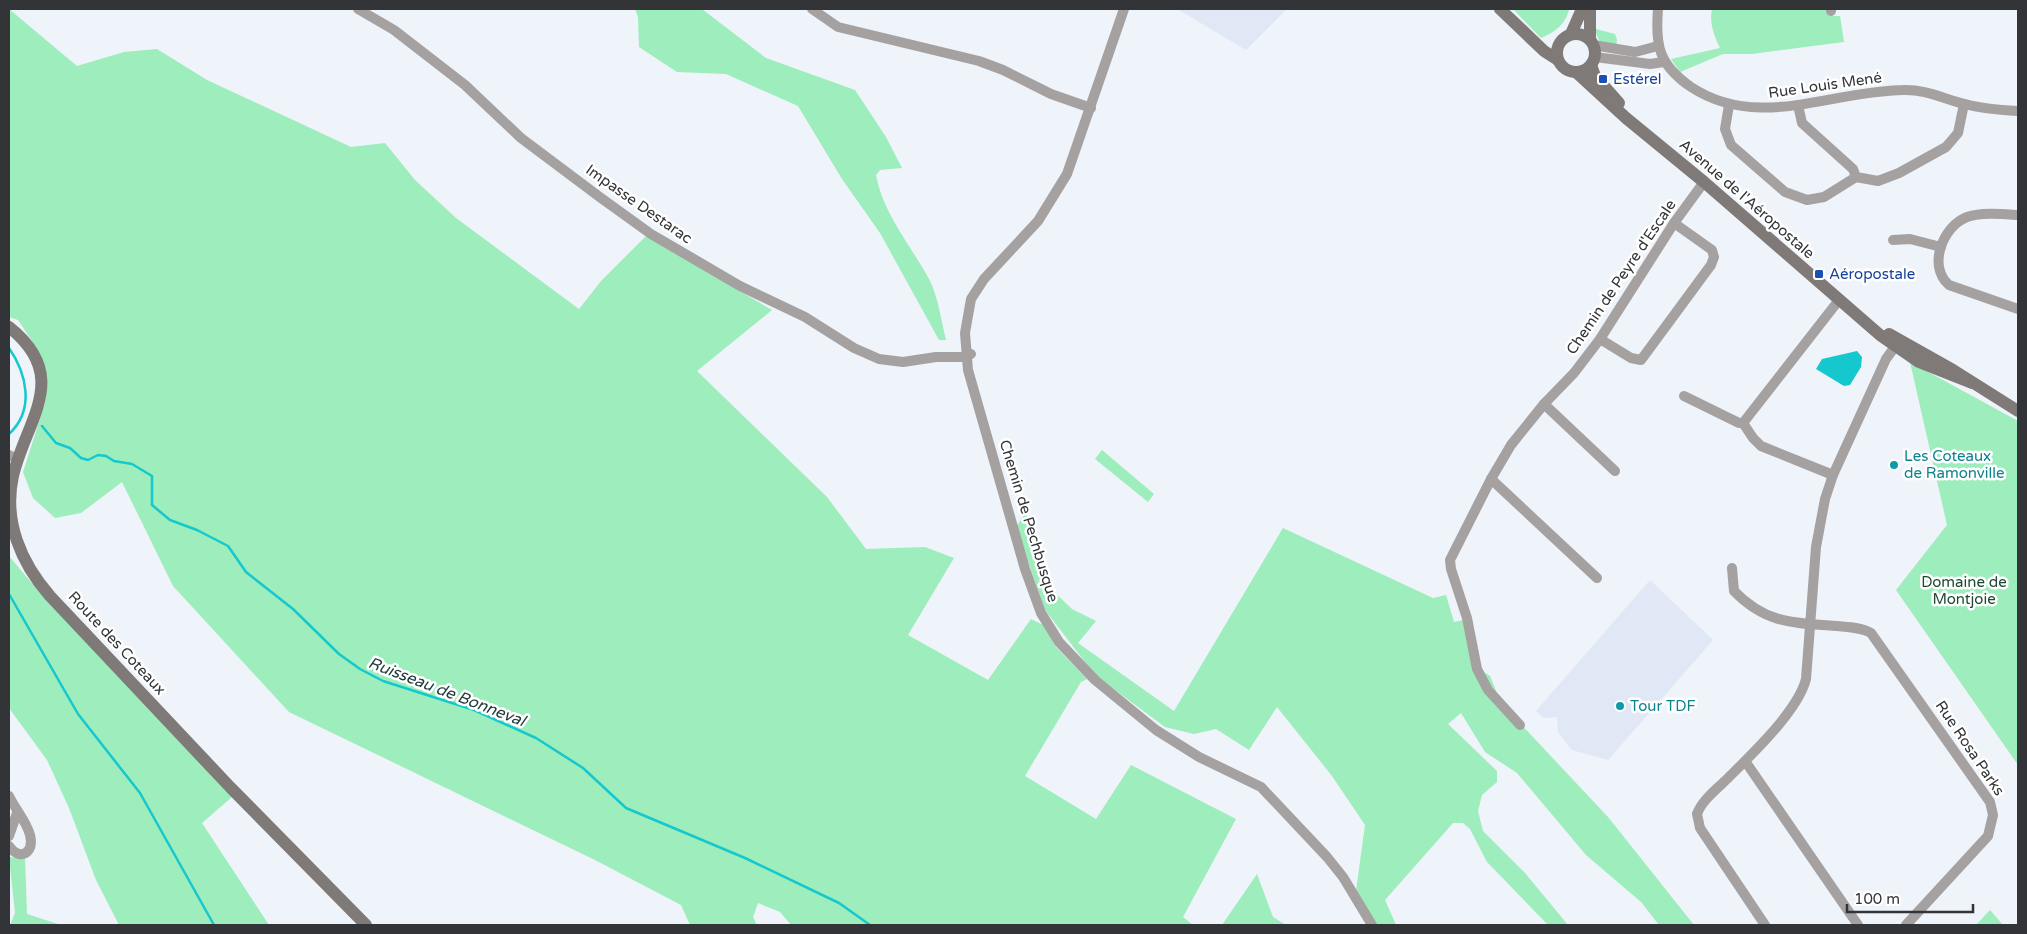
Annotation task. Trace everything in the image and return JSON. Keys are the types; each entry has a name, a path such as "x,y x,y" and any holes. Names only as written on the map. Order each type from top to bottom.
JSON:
{"street":[{"name":"Impasse Destarac","path":"358,9 394,30 465,85 521,138 651,234 697,262 740,286 804,317 854,348 879,359 903,362 968,352"},
{"path":"812,9 838,27 979,61 1003,70 1058,97 1091,108"},
{"name":"Chemin de Pechbusque","path":"1124,9 1067,174 1050,204 1028,233 976,289 971,299 967,320 968,352 976,395 1025,569 1041,613 1059,642 1095,680 1156,730 1193,754 1262,787 1338,871 1372,925"},
{"path":"1500,9 1566,69 1576,72 1592,52 1590,9"},
{"path":"1536,43 1560,42 1571,34 1582,9"},
{"name":"Rue Louis Mené","path":"1658,9 1656,36 1664,62 1682,81 1698,91 1729,105 1764,109 1798,105 1844,95 1902,90 1920,91 1964,104 1996,110 2018,111"},
{"path":"1571,34 1579,34 1592,52 1650,64 1664,62"},
{"path":"1558,60 1557,52 1560,42"},
{"path":"1592,52 1635,52 1658,46"},
{"name":"Avenue de l'Aéropostale","path":"1592,52 1595,76 1647,134"},
{"name":"Avenue de l'Aéropostale","path":"1576,72 1626,118 1704,182 1871,326 1930,367 1972,383 2018,411"},
{"path":"1729,105 1725,129 1731,145 1785,192 1807,200 1824,197 1856,177 1878,181 1899,174 1946,147 1958,133 1964,104"},
{"path":"1798,105 1802,123 1853,169 1856,177"},
{"name":"Chemin de Peyre d'Escale","path":"1520,725 1488,690 1477,669 1467,618 1451,569 1450,560 1491,479 1514,440 1544,404 1574,373 1600,339 1674,223 1704,182"},
{"path":"2018,215 1990,214 1966,218 1950,230 1941,247 1939,258 1941,272 1949,285 2018,309"},
{"path":"1600,339 1631,358 1641,360 1711,264 1714,257 1712,250 1674,223"},
{"path":"1893,240 1910,239 1941,247"},
{"path":"1743,422 1839,300"},
{"name":"Route des Coteaux","path":"9,327 24,341 34,357 41,388 38,411 13,457 12,524 22,555 42,586 230,787 366,925"},
{"path":"1765,925 1697,822 1697,814 1702,805 1745,761 1801,694 1806,679 1818,531 1833,475 1886,359 1898,343"},
{"path":"1684,396 1739,423 1743,422"},
{"path":"1544,404 1615,471"},
{"path":"1743,422 1753,438 1762,446 1833,475"},
{"path":"1491,479 1597,578"},
{"name":"Rue Rosa Parks","path":"1732,568 1734,591 1750,606 1782,622 1854,627 1867,631 1874,636 1987,796 1992,808 1992,827 1984,842 1906,925"},
{"path":"1745,761 1858,925"},
{"path":"9,796 17,813 28,828 32,846 30,851 24,854 18,854 9,846"},
{"path":"9,836 17,813"}],"shaded area":[{"path":"1177,9 1287,9 1246,50"},
{"path":"1650,580 1713,640 1608,760 1572,750 1558,732 1557,717 1544,718 1536,711"}],"green space":[{"path":"9,9 77,66 124,52 157,49 207,80 351,147 385,143 415,180 456,218 579,309 602,280 646,236 772,310 697,371 827,497 866,549 925,547 954,558 908,635 988,680 1031,619 1043,625 1056,647 1087,679 1081,682 1025,776 1096,819 1131,765 1236,819 1183,917 1193,925 791,925 780,912 758,903 753,917 757,925 690,925 681,905 595,860 289,712 173,586 122,482 81,513 55,518 33,498 23,472 45,403 47,379 32,341 18,320 9,317"},
{"path":"635,9 702,9 766,58 855,90 886,137 902,168 880,170 876,175 879,189 898,228 928,277 937,300 946,340 939,340 880,233 842,179 798,106 726,74 677,72 639,47 638,17"},
{"path":"1513,9 1573,9 1569,10 1565,20 1559,27 1541,38"},
{"path":"1712,9 1827,10 1833,16 1840,16 1844,42 1752,54 1723,54 1680,72 1671,59 1720,48 1714,34"},
{"path":"1596,29 1615,34 1617,40 1616,47 1600,43"},
{"name":"Domaine de Montjoie","path":"1910,362 2018,421 2018,765 1896,590 1947,525"},
{"path":"1102,450 1154,494 1148,502 1095,459"},
{"path":"1026,512 1052,590 1072,609 1096,621 1078,643 1174,711 1283,528 1433,598 1446,595 1454,622 1468,619 1479,669 1490,676 1501,703 1608,817 1694,925 1659,925 1641,902 1586,855 1517,773 1485,752 1461,713 1448,724 1497,771 1497,782 1482,795 1478,811 1483,831 1525,873 1568,925 1548,925 1487,862 1470,829 1463,823 1453,823 1385,900 1396,925 1376,925 1356,891 1365,825 1332,776 1277,707 1249,750 1216,729 1194,734 1165,727 1095,675 1045,610 1016,527"},
{"path":"9,556 41,594 232,797 202,823 269,925 119,925 96,880 69,808 47,760 9,708"},
{"path":"9,857 25,858 27,914 61,925 10,925 15,913"},
{"path":"1257,874 1273,917 1286,925 1222,925"},
{"path":"1990,910 2003,925 1976,925"}],"water":[{"path":"1857,351 1862,357 1861,367 1850,385 1844,386 1816,369 1822,359"}],"waterway":[{"path":"9,348 20,369 26,392 22,414 9,434"},
{"name":"Ruisseau de Bonneval","path":"42,426 56,443 70,448 81,458 88,460 98,455 106,456 114,461 132,464 152,476 152,505 170,520 197,530 228,546 246,572 293,609 339,654 360,669 383,681 474,710 536,738 583,768 626,808 745,858 839,903 870,925"},
{"path":"9,594 78,714 140,793 214,925"}],"place":[{"name":"Estérel","path":"1603,79"},
{"name":"Aéropostale","path":"1819,274"},
{"name":"Les Coteaux de Ramonville","path":"1894,465"},
{"name":"Tour TDF","path":"1620,706"}]}
